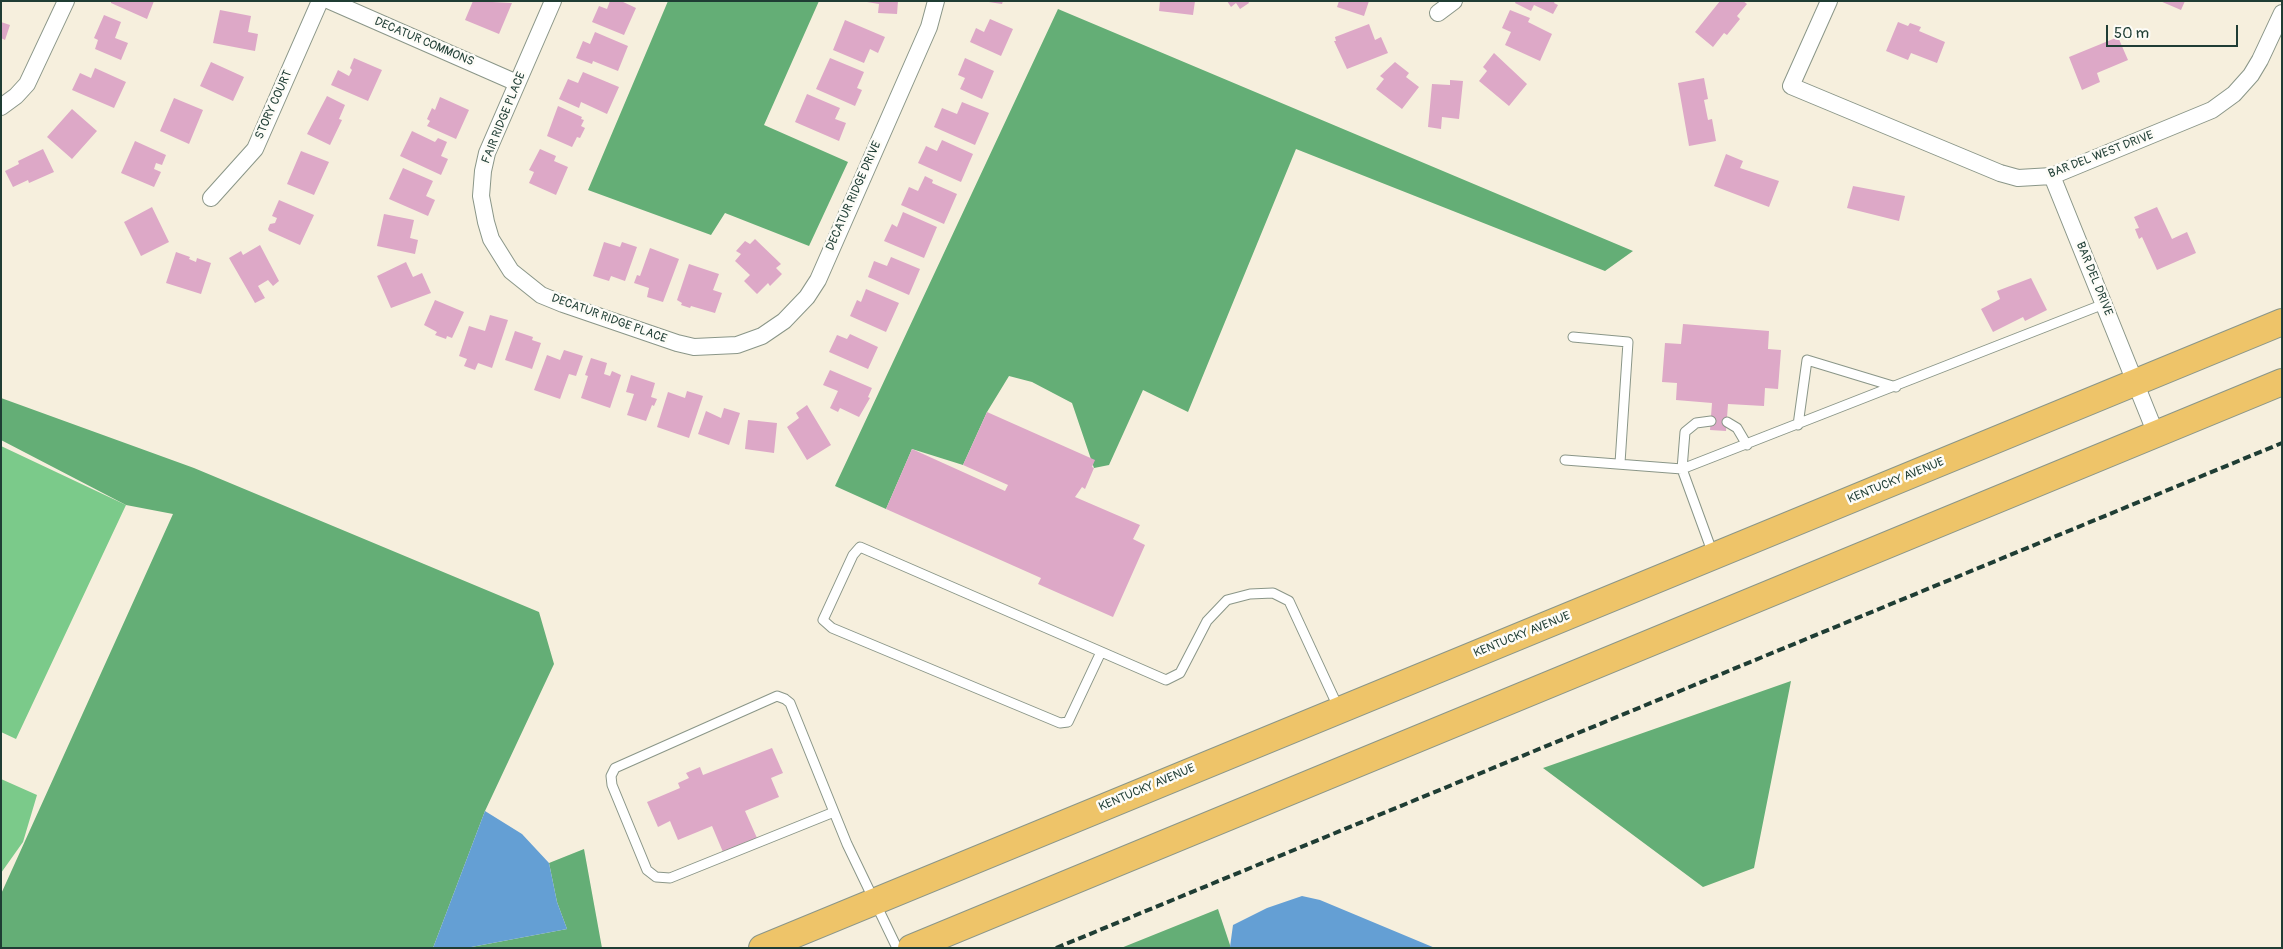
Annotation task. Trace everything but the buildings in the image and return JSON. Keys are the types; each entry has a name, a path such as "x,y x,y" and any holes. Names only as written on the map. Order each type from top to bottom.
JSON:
{"main road":[{"name":"KENTUCKY AVENUE","path":"762,948 2282,322"},
{"path":"912,948 2282,382"}],"street":[{"path":"1,107 22,91 32,76 66,1"},
{"name":"STORY COURT","path":"211,198 255,149 320,1"},
{"name":"DECATUR COMMONS","path":"330,1 518,82"},
{"name":"FAIR RIDGE PLACE","path":"491,239 482,206 483,171 490,146 553,1"},
{"name":"DECATUR RIDGE DRIVE","path":"724,346 737,345 762,336 784,321 811,291 925,36 936,1"},
{"path":"1438,13 1454,1"},
{"name":"BAR DEL WEST DRIVE","path":"1829,1 1791,86 2000,173 2018,178 2052,176 2196,118 2219,105 2234,94 2256,68 2282,13"},
{"name":"BAR DEL DRIVE","path":"2052,176 2136,383"},
{"name":"DECATUR RIDGE PLACE","path":"491,239 511,271 541,295 677,344 694,347 724,346"},
{"path":"2136,383 2156,434"}],"lane":[{"path":"1565,460 1682,469 1896,387 2104,304"},
{"path":"1574,337 1628,342 1620,463"},
{"path":"1798,425 1807,360 1896,387"},
{"path":"1711,421 1696,423 1685,432 1682,469 1714,556"},
{"path":"1727,422 1737,428 1747,445"},
{"path":"1101,652 1068,722 1060,723 832,628 824,620 853,554 860,547 1166,680 1180,673 1207,621 1228,600 1250,594 1273,593 1289,601 1339,709"},
{"path":"834,812 670,878 656,877 647,870 612,785 611,776 616,768 777,696 790,703 847,844 896,948"}],"green space":[{"path":"668,1 819,1 764,125 848,162 809,246 725,213 711,235 588,190"},
{"path":"1058,9 1633,251 1605,271 1296,149 1188,412 1143,390 1109,465 1094,468 1072,403 1032,382 1009,376 987,412 963,465 912,449 886,509 835,486"},
{"path":"1,398 194,468 539,612 554,664 485,811 433,948 1,948 1,894 173,514 126,505 1,440"},
{"path":"1,446 126,505 16,739 1,732"},
{"path":"1791,681 1754,868 1703,887 1543,768"},
{"path":"1,779 37,795 23,842 1,873"},
{"path":"584,849 602,948 466,948 567,929 557,902 549,863"},
{"path":"1218,909 1231,948 1121,948"}],"water":[{"path":"485,811 522,834 549,863 557,902 567,929 466,948 433,948"},
{"path":"1302,896 1320,900 1435,948 1230,947 1233,925 1267,908"}],"railway":[{"path":"1056,948 2282,443"}]}
